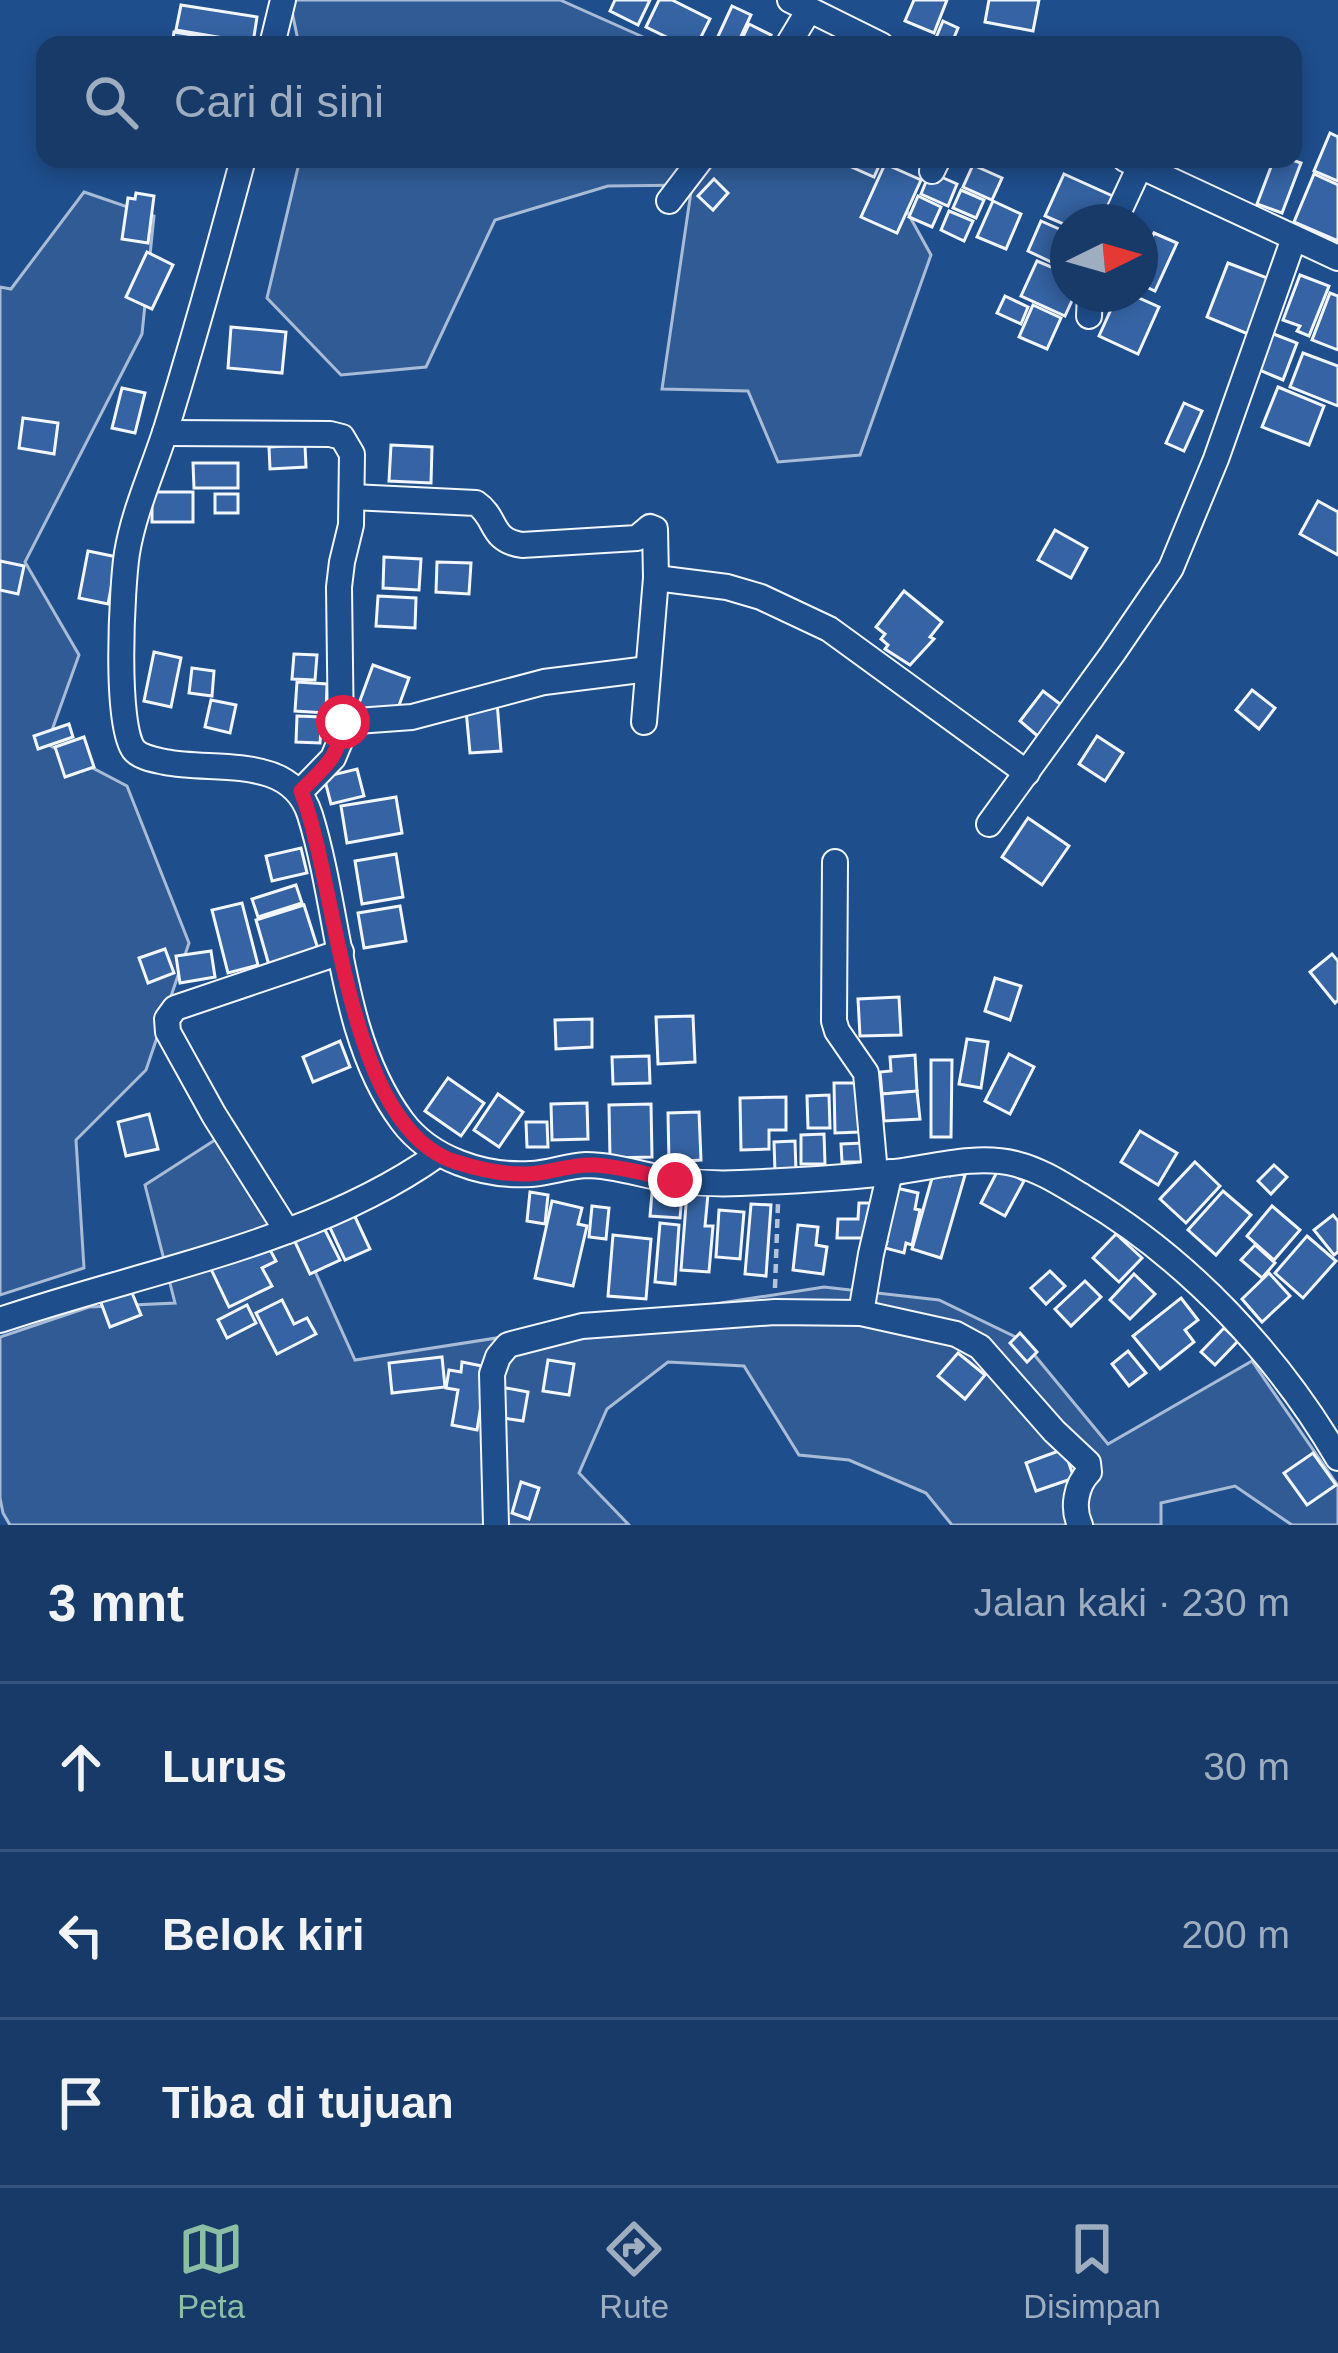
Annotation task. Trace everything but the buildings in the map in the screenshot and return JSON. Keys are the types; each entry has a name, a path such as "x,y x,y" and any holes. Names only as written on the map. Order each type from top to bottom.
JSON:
{"street":[{"path":"274,36 283,0"},
{"path":"791,36 800,5 863,36"},
{"path":"240,168 127,551 120,642 127,737 146,758 266,772 301,791 355,1016 371,1068 402,1121 437,1155 508,1173 592,1165 724,1184 882,1173 956,1162 1023,1165 1129,1224 1173,1261 1273,1364 1338,1459"},
{"path":"669,201 693,168"},
{"path":"1119,204 1130,168"},
{"path":"1145,168 1338,258"},
{"path":"989,824 1171,568 1216,460 1294,238"},
{"path":"165,433 330,434 342,437 352,454 350,536 339,586 343,722 339,749 301,791"},
{"path":"352,497 476,502 497,534 522,545 637,538 653,527 657,532 656,578 644,722"},
{"path":"656,578 727,587 830,629 1027,773"},
{"path":"343,722 412,717 544,682 648,669"},
{"path":"835,862 834,1021 866,1072 882,1173 861,1313"},
{"path":"286,1231 194,1081 168,1032 167,1019 176,1008 341,952"},
{"path":"0,1320 286,1231 371,1196 437,1155"},
{"path":"496,1525 492,1375 497,1357 508,1345 582,1326 775,1312 861,1313 956,1334 980,1347 1088,1463 1075,1508 1080,1525"}],"path":[{"path":"775,1312 778,1180"}],"shaded area":[{"path":"282,0 560,0 641,36 297,36 290,2"},
{"path":"298,168 883,168 931,255 860,455 778,462 748,391 662,389 692,185 608,186 495,220 426,367 341,375 267,298"},
{"path":"84,192 154,216 142,334 25,562 79,655 47,744 127,786 189,943 146,1070 76,1140 84,1268 0,1295 0,287 11,289"},
{"path":"232,1129 300,1238 355,1360 824,1287 939,1300 1022,1340 1108,1444 1252,1361 1338,1486 1338,1525 1292,1525 1235,1486 1161,1503 1161,1525 952,1525 926,1493 849,1460 799,1455 744,1366 668,1362 607,1409 579,1473 629,1525 10,1525 0,1498 0,1337 89,1307 175,1303 145,1185"}],"route":[{"path":"343,722 339,749 301,791 326,877 362,1041 371,1068 402,1121 437,1155 483,1168 530,1174 592,1165 675,1180"}]}
